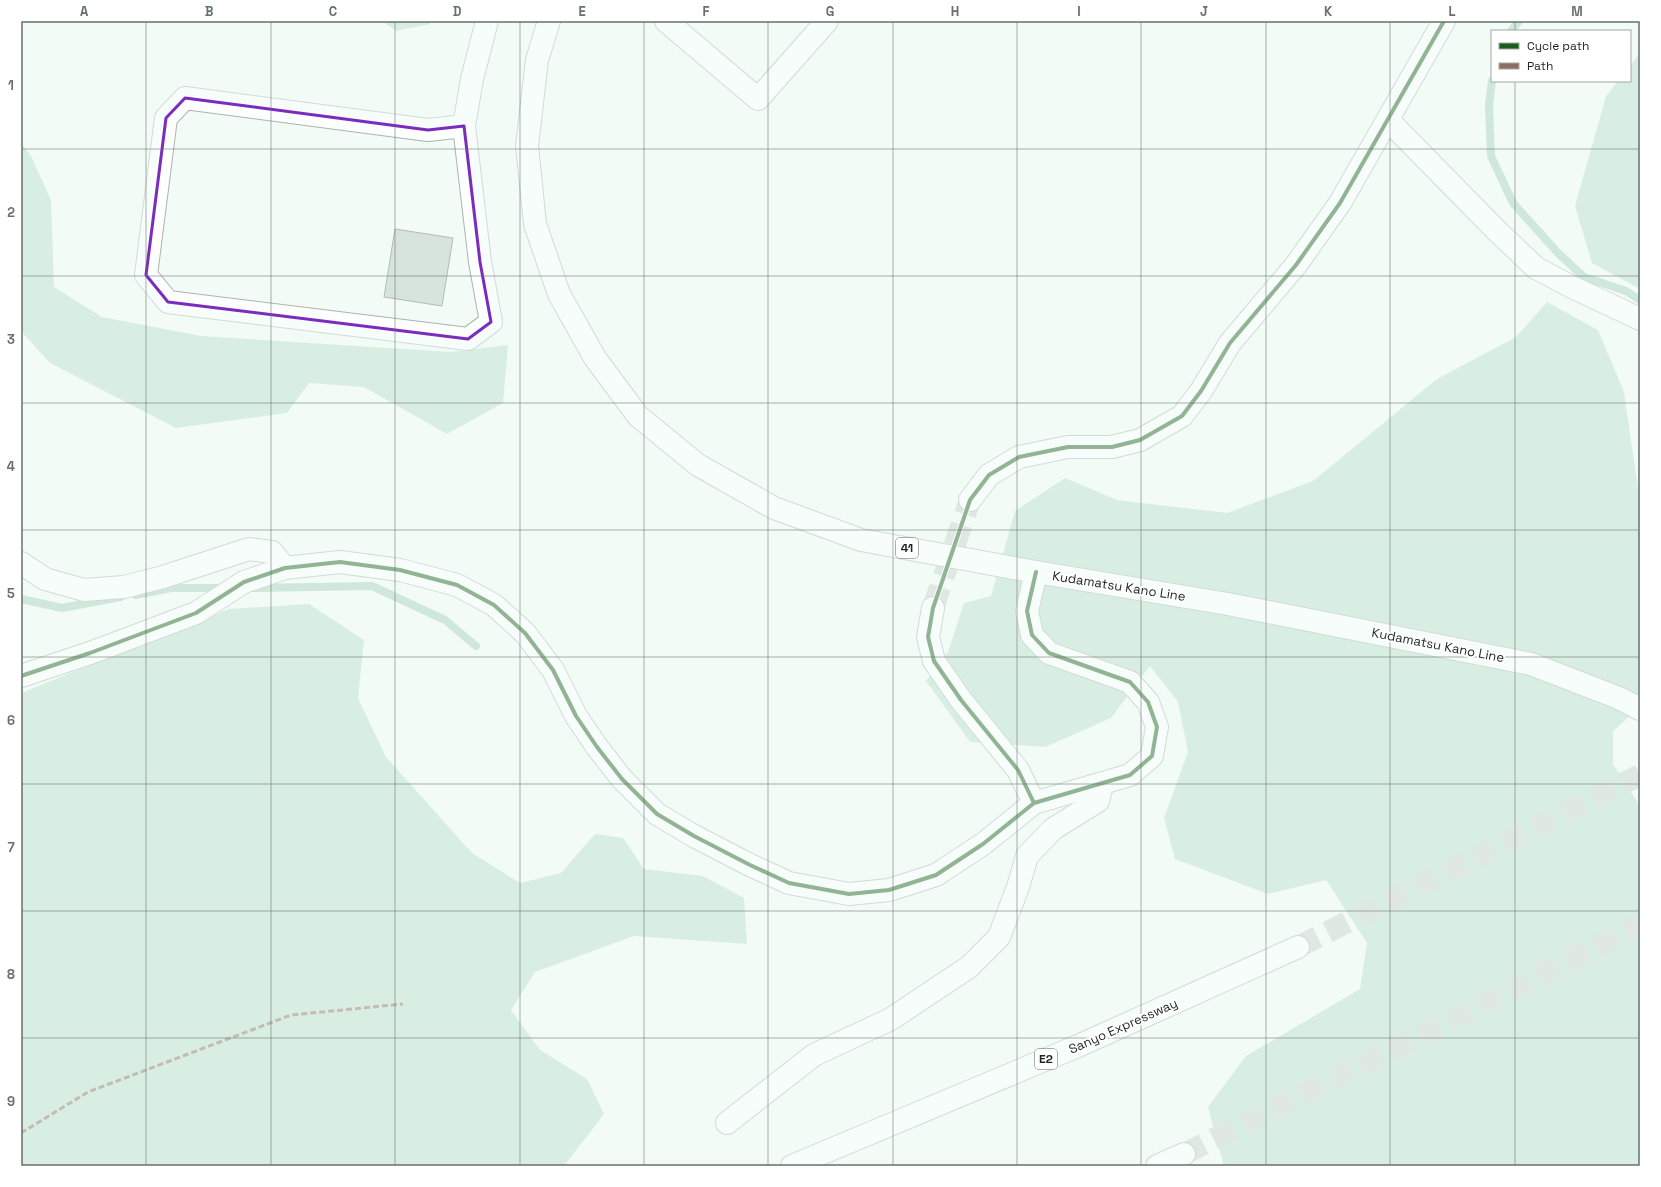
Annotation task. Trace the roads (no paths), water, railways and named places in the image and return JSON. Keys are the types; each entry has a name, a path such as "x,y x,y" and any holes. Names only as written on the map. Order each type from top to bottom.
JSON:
{"main road":[{"path":"464,126 428,130 185,98 166,118 146,275 168,302 468,339 490,322 480,262 464,126 472,79 488,21"},
{"name":"Kudamatsu Kano Line","path":"549,21 537,60 528,146 535,224 559,294 595,358 638,416 698,465 774,508 861,540 1036,572 1228,604 1531,664 1619,698 1640,709"},
{"path":"666,21 758,99 827,21"},
{"path":"970,500 989,475 1020,457 1068,447 1112,448 1140,440 1182,416 1201,391 1230,343 1296,265 1340,203 1444,21"},
{"path":"1388,120 1497,231 1536,268 1572,287 1640,319"},
{"path":"21,563 45,579 84,590 124,586 164,577 249,549 272,552 285,568"},
{"path":"21,676 90,653 196,613 244,582 285,568 340,562 400,570 457,585 494,605 525,633 553,670 576,716 597,747 622,779 657,814 694,836 789,883 849,894 889,890 936,875 983,844 1034,803 1130,776 1152,756 1157,727 1148,702 1130,682 1049,653 1032,635 1027,611 1036,572"},
{"path":"933,608 928,637 934,661 961,700 1018,770 1034,803"},
{"path":"727,1123 814,1056 891,1019 969,967 999,937 1018,887 1027,856 1053,828 1098,801 1102,785"},
{"name":"Sanyo Expressway","path":"792,1166 1078,1046 1298,947"},
{"path":"1157,1166 1184,1154"}],"waterway":[{"path":"1512,30 1519,21"},
{"path":"1492,82 1489,105 1491,156 1513,203 1558,253 1584,277 1626,291 1640,300"},
{"path":"252,588 372,586 445,620 476,646"},
{"path":"136,595 171,588 224,588"},
{"path":"21,599 62,608 121,597"}],"tunnel":[{"path":"933,608 970,500"},
{"path":"1298,947 1640,775"},
{"path":"1184,1154 1640,925"}]}
